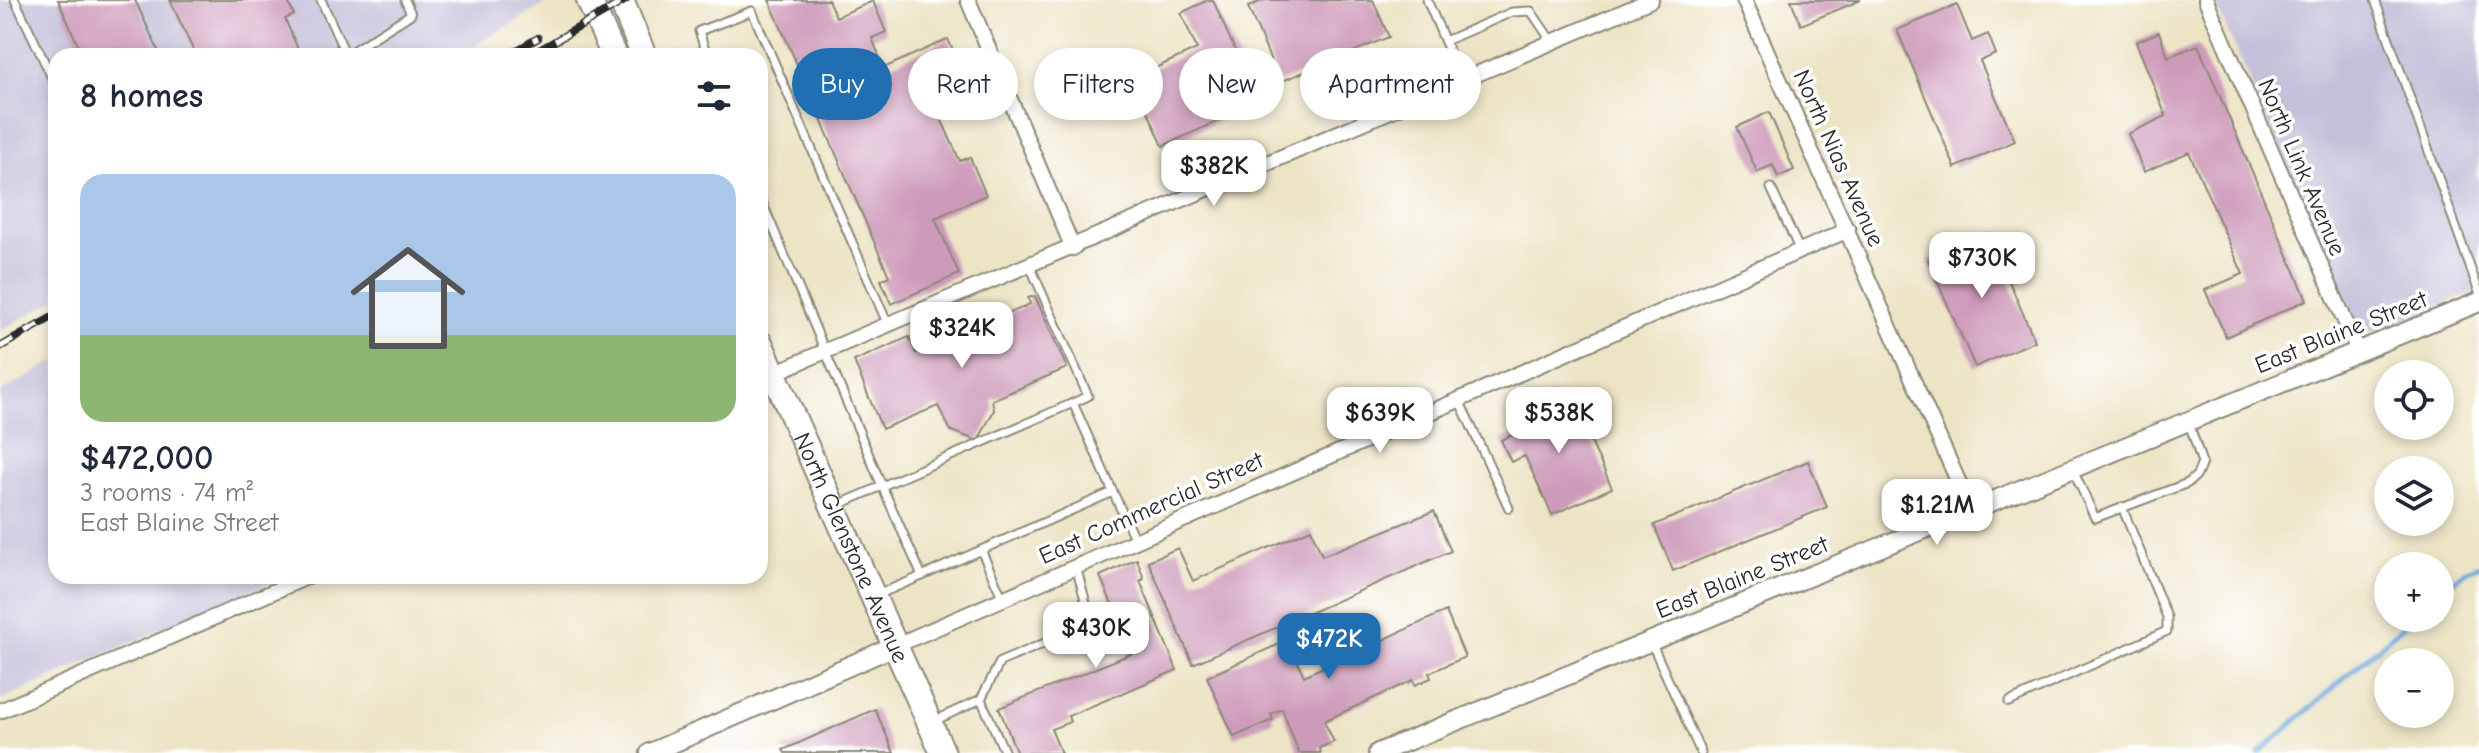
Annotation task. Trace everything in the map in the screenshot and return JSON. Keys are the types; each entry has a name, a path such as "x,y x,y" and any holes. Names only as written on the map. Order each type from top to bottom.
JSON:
{"main road":[{"path":"589,0 610,48"},
{"path":"621,0 641,48"},
{"name":"North Glenstone Avenue","path":"768,378 834,506 943,753"}],"street":[{"path":"968,0 1073,248"},
{"path":"1481,74 1651,0"},
{"name":"North Nias Avenue","path":"1744,0 1971,510"},
{"name":"North Link Avenue","path":"2206,0 2358,351"},
{"path":"768,376 1373,120"},
{"name":"East Commercial Street","path":"650,753 1848,230"},
{"name":"East Blaine Street","path":"1378,753 2479,302"},
{"path":"0,711 291,584"}],"lane":[{"path":"15,0 48,69"},
{"path":"321,0 342,48"},
{"path":"358,48 411,14 405,0"},
{"path":"1427,0 1448,48"},
{"path":"2375,0 2479,292"},
{"path":"704,48 699,31 752,11 888,325"},
{"path":"1445,41 1512,12 1531,11 1553,43"},
{"path":"1771,188 1800,251"},
{"path":"768,215 922,576"},
{"path":"834,506 1088,396 1030,266"},
{"path":"1459,400 1509,508"},
{"path":"1073,403 1135,541"},
{"path":"2072,468 2095,518 2188,483 2197,475 2202,463 2188,421"},
{"path":"875,596 1113,492"},
{"path":"2009,702 2167,631 2167,617 2122,507"},
{"path":"981,550 1003,599"},
{"path":"930,723 981,699 1000,662 1064,635 1083,613 1085,590 1076,567"},
{"path":"1651,640 1701,753"},
{"path":"981,699 1005,753"}],"shaded area":[{"path":"0,0 552,0 471,48 48,48 48,304 0,331"},
{"path":"2214,0 2479,0 2479,171 2475,173 2479,181 2479,290 2371,332 2357,324"},
{"path":"48,365 48,584 265,584 0,700 0,393"}],"building":[{"path":"58,0 135,0 157,48 79,48"},
{"path":"170,0 287,0 294,15 285,19 298,48 192,48"},
{"path":"769,0 828,0 836,17 873,1 886,32 872,38 876,48 792,48 792,53"},
{"path":"1213,0 1234,48 1197,48 1181,13"},
{"path":"1264,0 1373,0 1389,37 1362,48 1300,48 1300,74 1284,80 1284,48 1265,48 1248,7"},
{"path":"1791,0 1861,0 1801,25"},
{"path":"1957,5 1972,41 1988,34 1996,54 1980,61 2015,141 1955,168 1897,30"},
{"path":"2159,32 2168,57 2198,45 2307,300 2226,337 2205,290 2243,274 2189,152 2144,172 2128,134 2166,116 2136,42"},
{"path":"948,39 952,48 928,48"},
{"path":"908,57 908,120 942,120 960,161 970,157 986,195 935,218 959,274 891,304 881,280 889,276 821,120 892,120 892,64"},
{"path":"1179,57 1179,120 1220,120 1163,146 1152,120 1163,120 1163,64"},
{"path":"1769,112 1794,170 1778,177 1773,165 1757,172 1737,127"},
{"path":"1988,233 2035,341 1975,367 1928,260"},
{"path":"1035,296 1067,368 992,400 994,410 978,441 951,431 938,406 882,429 854,361 909,337 916,353 978,326 975,320 1003,308 1006,315 1030,304 1028,298"},
{"path":"1554,394 1559,405 1572,400 1612,488 1552,515 1525,456 1511,462 1501,440 1538,423 1530,405"},
{"path":"1808,461 1827,507 1673,571 1654,525"},
{"path":"1434,511 1451,551 1193,664 1148,561 1178,548 1193,581 1311,529 1322,556"},
{"path":"1137,559 1144,579 1140,581 1177,670 1068,716 1070,722 1051,729 1061,753 1017,753 999,708 1133,653 1100,576"},
{"path":"1446,611 1465,657 1429,673 1431,678 1415,685 1413,680 1324,721 1334,742 1319,748 1321,753 1299,753 1282,709 1271,714 1273,720 1234,737 1207,677 1288,640 1304,676"},
{"path":"875,709 894,753 785,753 783,750"}],"waterway":[{"path":"2454,581 2479,565"},
{"path":"2259,753 2396,632"}],"railway":[{"path":"543,48 626,0"},
{"path":"521,48 538,38"},
{"path":"0,347 48,320"}]}
